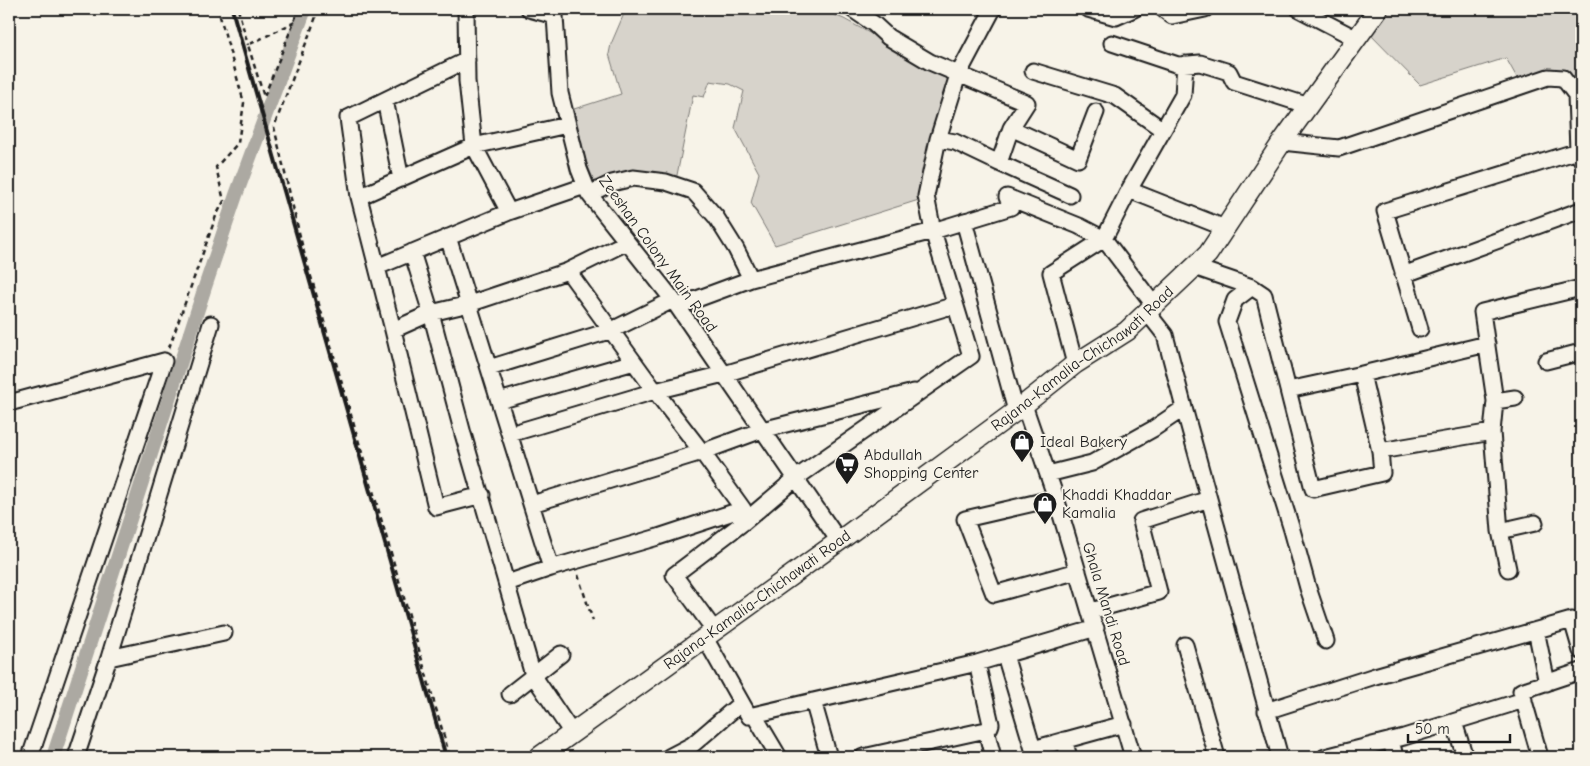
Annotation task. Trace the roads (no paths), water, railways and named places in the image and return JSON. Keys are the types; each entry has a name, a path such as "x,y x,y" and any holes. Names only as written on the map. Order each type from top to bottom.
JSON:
{"main road":[{"name":"Rajana-Kamalia-Chichawati Road","path":"539,757 840,541 1020,408 1075,364 1127,331 1208,254 1282,142 1378,9"}],"street":[{"path":"466,9 467,81 474,146 509,212"},
{"path":"529,9 555,12"},
{"path":"852,9 874,24 888,37 930,62 1027,103 1011,128 999,163"},
{"path":"993,9 958,75 938,138 926,196 933,231 971,356 746,514 674,576 710,634 749,716 977,663 1096,628"},
{"path":"1092,9 1116,17 1134,9"},
{"path":"1163,9 1172,16 1205,9"},
{"path":"1299,9 1356,39"},
{"name":"Zeeshan Colony Main Road","path":"555,12 560,93 567,125 587,190 676,303 840,541"},
{"path":"1112,42 1178,65 1200,63 1229,72 1234,82 1309,106"},
{"path":"467,60 348,118 359,197 436,507 482,495"},
{"path":"1075,364 1052,273 1104,239 1129,190 1183,96 1185,64"},
{"path":"1033,71 1115,96 1163,130"},
{"path":"1282,142 1339,148 1548,77 1563,78 1578,94 1580,155 1385,212 1420,330"},
{"path":"385,100 402,179"},
{"path":"1011,128 1078,159 1096,112"},
{"path":"359,197 474,146 567,125"},
{"path":"938,138 955,142 1070,195"},
{"path":"377,267 509,212 633,178 666,182 693,191 716,217 736,249 751,279"},
{"path":"1129,190 1225,228"},
{"path":"489,368 612,330 676,303 751,279 933,231 1010,207 1007,197 1079,226 1104,239 1151,309 1165,335 1278,757"},
{"path":"1403,275 1581,210"},
{"name":"Ghala Mandi Road","path":"964,221 1020,408 1056,498 1133,757"},
{"path":"448,237 552,568"},
{"path":"393,330 431,314 469,304 568,272 627,242"},
{"path":"412,252 533,675 572,732"},
{"path":"1194,267 1252,287 1264,295 1313,489 1382,472 1380,451 1362,374"},
{"path":"568,272 746,514"},
{"path":"1252,287 1235,300 1227,322 1326,641"},
{"path":"1508,569 1500,531 1492,432 1495,401 1482,312 1581,288"},
{"path":"510,434 655,391 724,374 955,304"},
{"path":"76,757 109,658 211,324"},
{"path":"1288,390 1487,344"},
{"path":"1546,361 1581,352"},
{"path":"9,403 164,361 30,757"},
{"path":"500,401 634,362"},
{"path":"532,504 702,452 762,430 922,390"},
{"path":"1495,401 1515,398"},
{"path":"1048,474 1092,463 1153,429 1184,408"},
{"path":"1380,451 1492,432"},
{"path":"1056,498 965,519 994,594 1078,571"},
{"path":"1091,612 1159,592 1141,521 1209,499"},
{"path":"507,582 658,537 746,514"},
{"path":"1500,531 1535,523"},
{"path":"1266,711 1375,676 1572,620 1581,651"},
{"path":"1536,630 1547,682"},
{"path":"109,658 224,633"},
{"path":"1185,645 1217,757"},
{"path":"510,694 561,654"},
{"path":"1005,655 1033,750 1124,724"},
{"path":"863,757 888,755 986,730 990,727 992,724 977,663"},
{"path":"1540,757 1521,691 1581,671"},
{"path":"1325,757 1454,722 1524,700"},
{"path":"813,701 829,757"},
{"path":"669,757 692,745 742,703"},
{"path":"754,715 779,757"},
{"path":"1454,722 1465,757"},
{"path":"986,730 993,757"},
{"path":"1064,740 1069,757"},
{"path":"1391,740 1395,757"}],"waterway":[{"path":"53,757 205,287 236,195 305,9"}],"railway":[{"path":"232,9 446,757"}],"place":[{"name":"Ideal Bakery","path":"1022,463"},
{"name":"Abdullah Shopping Center","path":"847,485"},
{"name":"Khaddi Khaddar Kamalia","path":"1045,525"}]}
